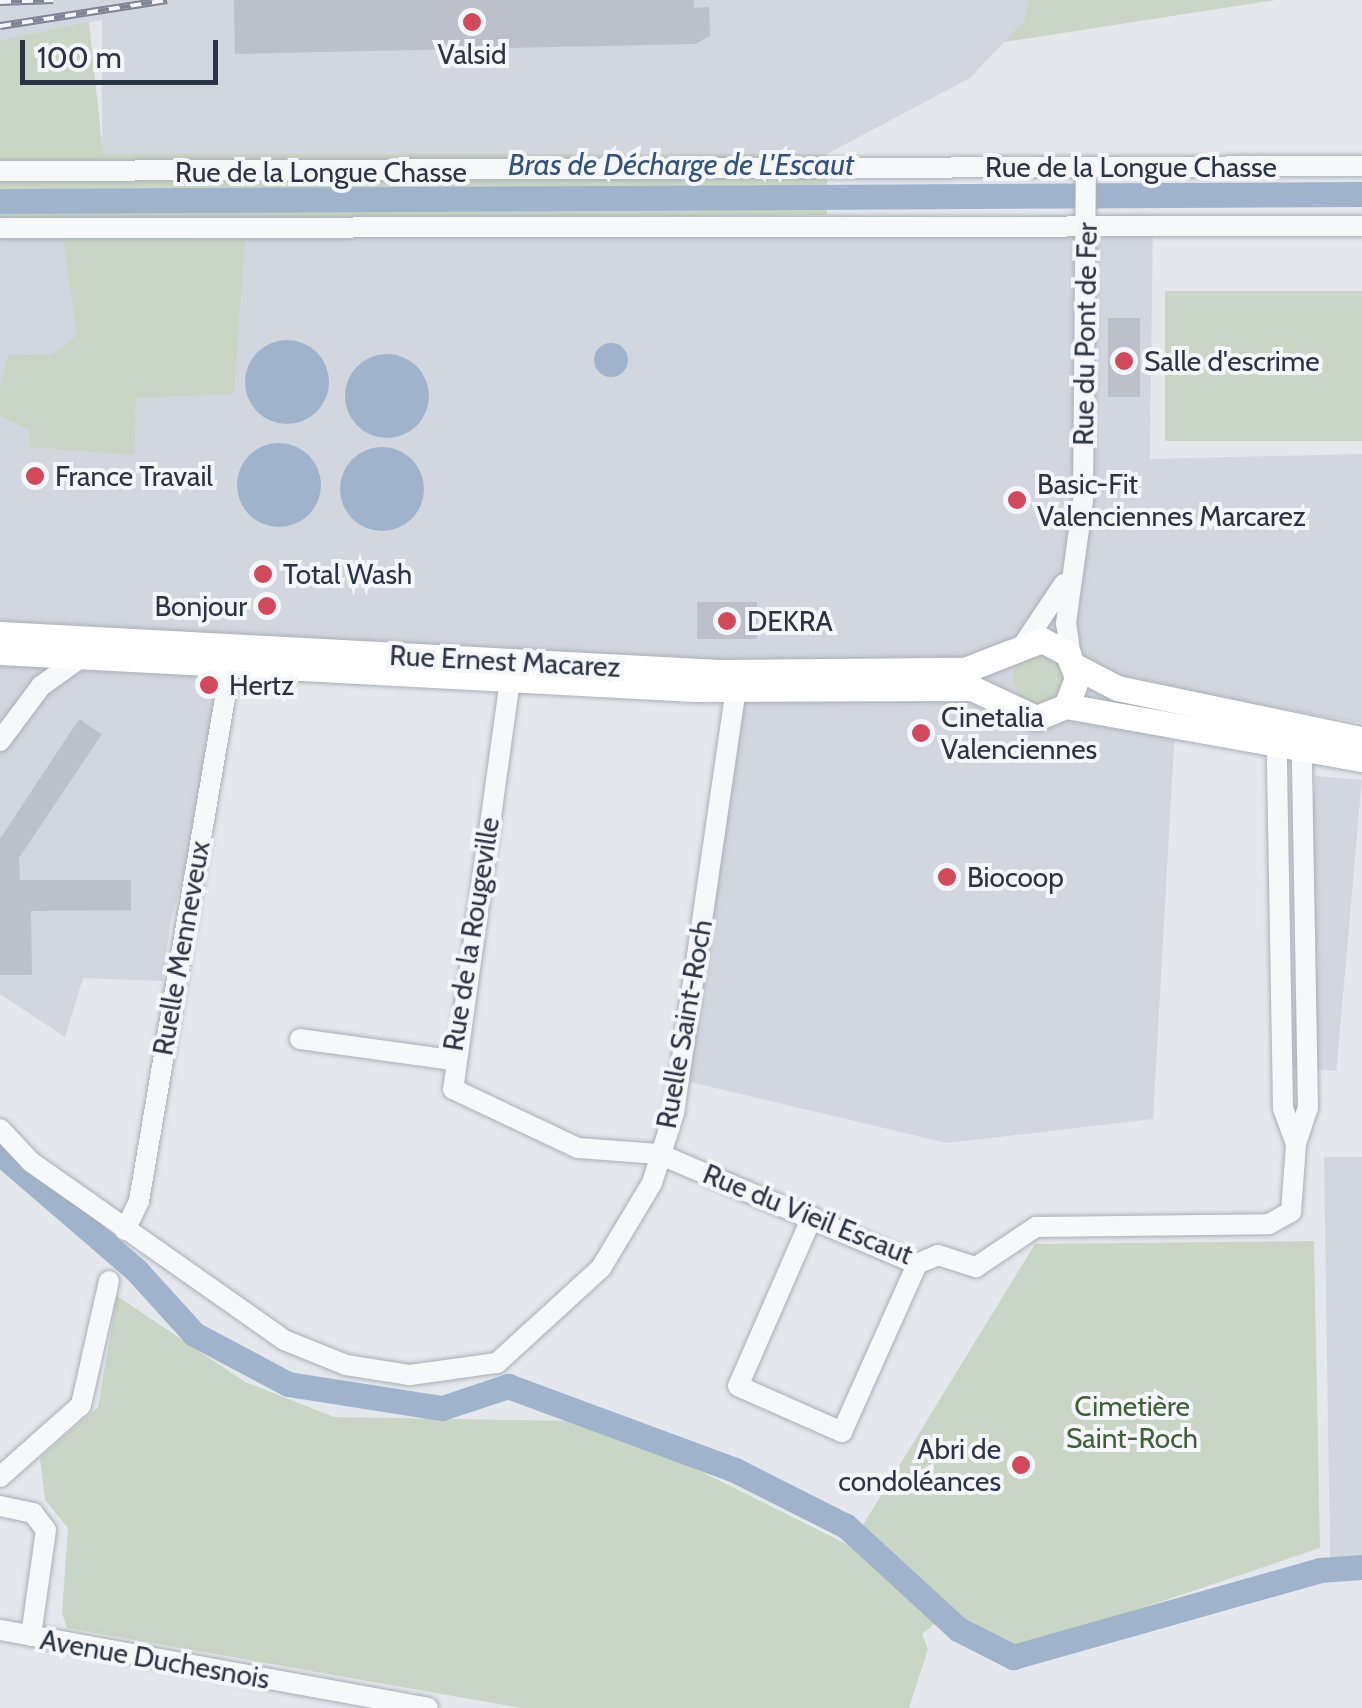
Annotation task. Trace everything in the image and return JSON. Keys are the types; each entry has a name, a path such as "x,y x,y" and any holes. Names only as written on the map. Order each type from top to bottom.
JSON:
{"main road":[{"name":"Rue Ernest Macarez","path":"0,634 677,671 956,670 1016,648"},
{"path":"1006,701 999,675 1016,648 1050,642 1073,662 1117,688 1362,739"},
{"name":"Rue Ernest Macarez","path":"10,653 736,690 963,687 1006,701 1036,718 1066,706 1124,710 1290,749 1362,759"},
{"path":"1066,706 1073,662"}],"street":[{"name":"Rue de la Longue Chasse","path":"0,171 1362,166"},
{"name":"Rue du Pont de Fer","path":"1073,662 1074,559 1083,501 1086,168"},
{"name":"Rue de la Longue Chasse","path":"0,228 1362,226"},
{"name":"Rue du Pont de Fer","path":"1016,648 1052,609 1074,559"},
{"path":"10,653 35,676 27,702"},
{"path":"0,741 27,702 83,656"},
{"name":"Ruelle Menneveux","path":"124,1230 139,1202 230,663"},
{"name":"Rue de la Rougeville","path":"510,680 452,1060 454,1090 586,1150 658,1154"},
{"name":"Ruelle Saint-Roch","path":"0,1129 124,1230 299,1346 346,1364 464,1374 511,1354 601,1268 640,1212 674,1113 736,690"},
{"name":"Rue du Vieil Escaut","path":"658,1154 917,1264 938,1256 976,1267 1036,1227 1275,1223 1297,1198 1296,1144 1283,1108 1279,866 1290,749"},
{"name":"Rue du Vieil Escaut","path":"1290,749 1304,866 1308,1108 1296,1144"},
{"path":"1279,866 1304,866"},
{"path":"300,1039 452,1060"},
{"path":"812,1217 738,1386 842,1432 917,1264"},
{"path":"0,1476 84,1401 109,1282"},
{"path":"0,1506 33,1513 46,1530 31,1636"},
{"name":"Avenue Duchesnois","path":"0,1630 428,1708"}],"shaded area":[{"path":"0,0 1028,0 1024,21 970,78 827,154 102,154 102,20 0,40"},
{"path":"1153,215 1150,459 1362,454 1362,723 1177,691 1153,1119 947,1143 686,1081 726,701 237,679 170,924 163,981 83,978 65,1037 0,994 0,222"},
{"path":"1316,776 1362,780 1336,1071 1291,1067"},
{"path":"1324,1157 1362,1157 1362,1562 1330,1559"}],"green space":[{"path":"1028,0 1276,0 1004,42 1024,21"},
{"path":"89,22 103,154 827,154 827,215 0,222 0,40"},
{"path":"63,237 245,239 234,394 136,398 134,455 30,447 30,430 0,416 0,386 8,355 54,354 77,335"},
{"path":"1165,291 1362,291 1362,441 1165,441"},
{"path":"1038,653 1056,660 1063,678 1056,696 1038,703 1020,696 1013,678 1020,660"},
{"name":"Cimetière Saint-Roch","path":"1314,1241 1320,1548 1014,1651 951,1611 922,1634 928,1649 909,1708 521,1708 67,1628 62,1613 68,1528 45,1500 40,1458 98,1407 117,1296 245,1382 334,1417 573,1421 688,1465 850,1546 1035,1244"}],"water":[{"path":"287,340 303,343 317,352 326,366 326,398 317,412 303,421 287,424 271,421 257,412 248,398 245,382 248,366 257,352 271,343"},
{"path":"611,343 623,348 628,360 623,372 611,377 599,372 594,360 599,348"},
{"path":"387,354 403,357 417,366 426,380 426,412 417,426 403,435 387,438 371,435 357,426 348,412 345,396 348,380 357,366 371,357"},
{"path":"279,443 295,446 309,455 318,469 318,501 309,515 295,524 279,527 263,524 249,515 240,501 237,485 240,469 249,455 263,446"},
{"path":"382,447 398,450 412,459 421,473 421,505 412,519 398,528 382,531 366,528 352,519 343,505 340,489 343,473 352,459 366,450"}],"building":[{"name":"Valsid","path":"234,0 694,0 694,8 709,7 710,36 695,44 235,54"},
{"name":"Salle d'escrime","path":"1108,318 1140,318 1140,397 1108,397"},
{"name":"DEKRA","path":"697,602 757,602 757,639 697,639"},
{"path":"79,719 102,734 19,858 20,880 131,880 131,910 31,911 32,975 0,975 0,839"}],"waterway":[{"name":"Bras de Décharge de L'Escaut","path":"0,201 1362,194"},
{"path":"0,1153 136,1270 194,1334 288,1384 442,1408 508,1386 735,1470 846,1526 958,1629 1013,1657 1320,1570 1362,1567"}],"railway":[{"path":"0,2 53,0"},
{"path":"0,26 167,0"}],"place":[{"name":"Valsid","path":"472,22"},
{"name":"Salle d'escrime","path":"1124,361"},
{"name":"France Travail","path":"35,476"},
{"name":"Basic-Fit Valenciennes Marcarez","path":"1017,500"},
{"name":"Total Wash","path":"263,574"},
{"name":"Bonjour","path":"267,606"},
{"name":"DEKRA","path":"727,621"},
{"name":"Hertz","path":"209,685"},
{"name":"Cinetalia Valenciennes","path":"921,733"},
{"name":"Biocoop","path":"947,877"},
{"name":"Abri de condoléances","path":"1021,1465"}]}
